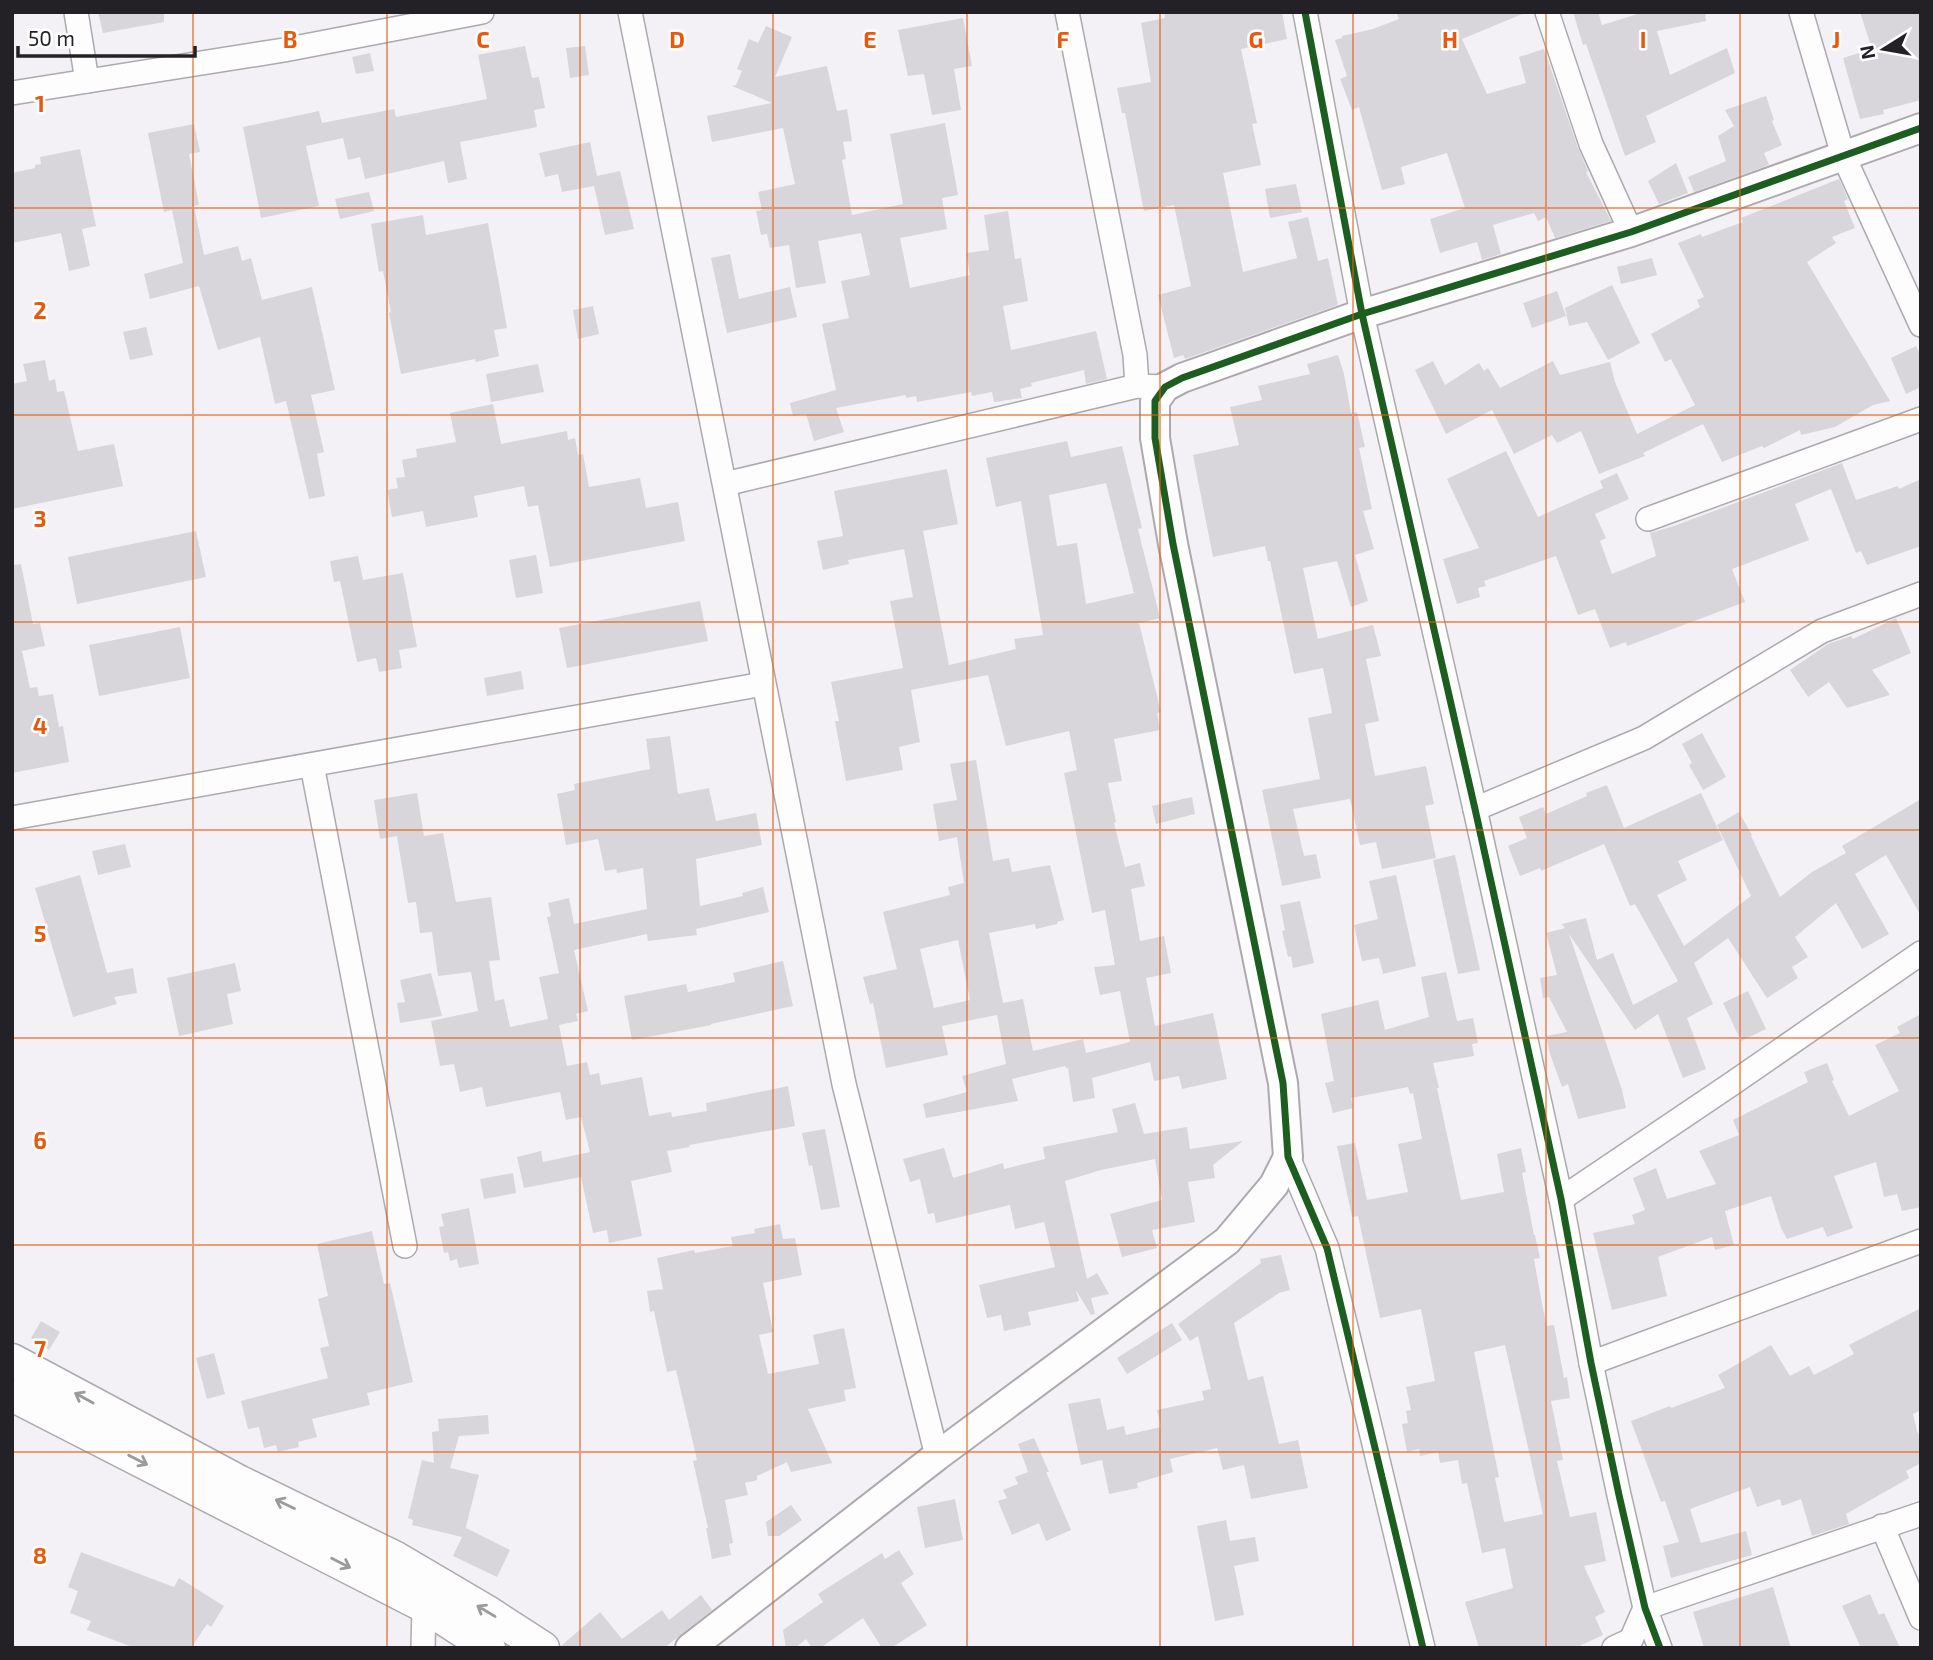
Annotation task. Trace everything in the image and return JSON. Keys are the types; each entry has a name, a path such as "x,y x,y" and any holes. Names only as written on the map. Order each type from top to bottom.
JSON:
{"main road":[{"path":"12,1360 240,1482 396,1559 486,1611 543,1648"},
{"path":"12,1395 424,1606 489,1648"}],"street":[{"path":"76,12 87,82"},
{"path":"12,93 284,50 482,12"},
{"path":"630,12 844,1084 937,1456"},
{"path":"1067,12 1135,355 1137,386"},
{"path":"1305,12 1362,314 1561,1199 1591,1363 1645,1608 1660,1648"},
{"path":"1547,12 1591,144 1631,232"},
{"path":"1801,12 1843,155 1921,325"},
{"path":"1423,1648 1327,1248 1288,1157 1283,1083 1176,558 1155,438 1156,401 1165,387 1182,378 1362,314 1631,232 1921,128"},
{"path":"725,484 1137,386 1165,387"},
{"path":"1648,519 1921,419"},
{"path":"1475,809 1644,738 1822,631 1921,594"},
{"path":"12,818 763,684"},
{"path":"312,765 405,1246"},
{"path":"1561,1199 1921,953"},
{"path":"690,1648 937,1456 1227,1241 1274,1185 1288,1157"},
{"path":"1591,1363 1921,1241"},
{"path":"1614,1648 1631,1640 1645,1608 1921,1514"},
{"path":"1882,1526 1921,1618"},
{"path":"423,1648 424,1606"}],"building":[{"path":"98,12 164,12 164,22 103,33"},
{"path":"1164,12 1282,12 1287,39 1241,49 1257,123 1252,124 1261,165 1223,173 1243,272 1297,258 1288,222 1308,217 1318,261 1328,258 1338,305 1185,359 1183,355 1174,358 1158,295 1191,286 1174,205 1144,211 1125,113 1122,113 1117,88 1151,82 1141,23 1165,18"},
{"path":"1396,12 1527,12 1462,39 1487,94 1526,83 1519,57 1544,49 1588,171 1586,172 1611,221 1555,238 1546,217 1538,221 1534,213 1493,225 1501,254 1482,260 1477,242 1440,253 1430,219 1465,208 1447,153 1401,167 1405,184 1382,190 1359,107 1352,110 1340,79 1347,76 1335,40 1399,19"},
{"path":"1573,12 1598,12 1602,25 1644,12 1705,12 1706,21 1657,31 1670,75 1727,48 1735,73 1646,116 1656,142 1625,156"},
{"path":"1860,12 1921,12 1921,100 1883,110 1884,114 1860,119 1843,58 1872,49"},
{"path":"963,18 972,66 954,69 961,110 932,115 924,74 908,76 898,30"},
{"path":"766,26 792,37 775,77 827,66 837,111 847,109 852,141 843,142 846,159 842,160 852,215 903,204 890,134 945,123 958,195 942,198 947,229 900,238 910,288 970,275 966,253 989,250 984,215 1008,211 1015,259 1021,258 1028,301 1003,306 1011,350 1096,331 1107,379 1086,384 1084,370 1031,383 1032,386 1020,389 1022,398 994,402 992,392 972,396 971,392 917,402 916,396 906,398 906,395 836,408 844,432 814,441 806,414 793,416 790,403 836,390 822,324 849,318 841,281 870,275 861,233 818,241 826,283 796,288 789,245 770,248 767,234 761,235 756,211 762,210 758,192 795,184 783,128 712,142 707,116 772,103 732,86 736,85 742,71 737,69 749,39 758,43"},
{"path":"525,46 532,78 539,77 545,108 534,110 537,127 460,142 467,179 448,183 444,161 365,179 360,157 348,160 343,138 306,146 319,206 261,218 243,127 319,111 322,123 394,109 396,117 487,99 478,55"},
{"path":"585,46 589,75 570,78 566,48"},
{"path":"370,53 374,71 356,74 352,57"},
{"path":"1766,96 1782,145 1764,153 1769,165 1694,192 1688,177 1726,161 1718,136 1734,126 1725,110"},
{"path":"194,124 200,152 189,154 199,205 194,206 204,255 238,246 242,261 251,258 262,300 312,287 335,390 311,395 324,452 317,454 325,496 309,499 286,401 275,404 260,337 218,350 199,286 150,299 144,274 183,263 172,210 164,212 148,133"},
{"path":"590,142 597,176 620,171 634,229 605,235 594,186 562,192 558,174 545,177 539,153"},
{"path":"80,149 96,226 82,229 90,266 69,271 61,233 12,243 12,173 35,168 35,165 41,164 40,157"},
{"path":"1676,163 1688,193 1659,204 1648,181"},
{"path":"1839,179 1848,199 1844,201 1855,228 1832,237 1836,243 1807,262 1890,401 1873,405 1835,427 1801,435 1800,430 1764,448 1762,446 1722,462 1703,424 1643,453 1645,456 1599,474 1581,431 1557,443 1552,435 1514,454 1492,410 1446,434 1415,370 1433,361 1445,385 1479,363 1484,371 1488,368 1500,388 1553,361 1560,375 1610,362 1615,382 1637,434 1695,405 1671,359 1665,362 1651,334 1700,307 1697,300 1704,297 1678,243 1743,222 1741,218"},
{"path":"1296,184 1302,212 1270,218 1265,189"},
{"path":"369,192 374,211 340,219 335,199"},
{"path":"423,215 426,235 488,223 507,328 494,330 499,356 401,374 383,271 379,272 371,224"},
{"path":"730,254 739,299 790,287 797,317 727,333 711,258"},
{"path":"1652,258 1657,275 1621,284 1617,267"},
{"path":"1612,285 1640,343 1608,360 1587,322 1569,326 1565,308"},
{"path":"1557,291 1566,316 1532,328 1523,303"},
{"path":"593,306 599,334 578,339 573,310"},
{"path":"146,327 153,355 130,360 123,332"},
{"path":"1916,346 1921,356 1921,387 1906,394 1891,358"},
{"path":"1338,355 1351,413 1357,412 1365,447 1359,448 1372,509 1363,511 1374,549 1355,555 1368,601 1351,607 1337,561 1303,568 1318,639 1373,625 1381,656 1366,659 1379,721 1365,724 1375,776 1426,766 1434,804 1425,806 1436,858 1382,869 1376,842 1360,845 1350,799 1293,809 1304,856 1316,854 1321,878 1282,886 1262,790 1320,779 1308,718 1332,713 1323,668 1294,674 1265,546 1213,557 1193,455 1239,445 1230,407 1262,400 1258,386 1310,374 1307,364"},
{"path":"45,360 49,381 55,379 57,392 64,391 78,451 114,444 123,486 12,509 12,384 27,381 23,364"},
{"path":"538,364 544,392 491,402 486,374"},
{"path":"493,404 501,444 567,431 568,440 575,438 578,455 583,454 589,487 640,478 646,508 678,502 685,541 550,567 538,505 528,507 524,486 474,496 478,517 426,527 423,511 392,517 387,490 398,488 396,478 405,477 402,460 417,457 416,449 456,442 450,413"},
{"path":"1067,441 1071,457 1122,446 1142,528 1138,529 1160,618 1139,623 1161,712 1157,713 1160,730 1114,739 1122,781 1108,783 1116,822 1114,823 1125,867 1140,863 1145,886 1131,889 1140,941 1164,936 1171,973 1146,978 1155,1026 1213,1013 1227,1079 1182,1089 1179,1076 1154,1081 1150,1062 1092,1078 1095,1098 1073,1102 1068,1068 1065,1066 1012,1079 1018,1101 926,1118 923,1104 967,1092 962,1076 1006,1064 997,1015 942,1026 948,1055 886,1068 873,1003 870,1004 863,977 897,969 883,912 950,895 948,887 964,883 957,837 939,841 933,804 957,800 950,764 976,760 993,861 1009,858 1012,872 1050,865 1064,920 1036,929 1035,924 989,933 1003,1003 1023,999 1033,1051 1083,1039 1086,1053 1130,1042 1120,991 1100,995 1094,967 1115,965 1105,910 1092,913 1064,773 1077,770 1069,731 1006,746 988,675 911,690 920,742 899,747 903,770 846,781 831,682 903,668 890,601 913,597 904,549 848,560 849,564 823,570 817,541 843,536 834,491 947,469 958,524 923,531 949,665 1016,649 1014,639 1043,635 1021,501 996,507 986,458","holes":["1106,483 1134,593 1086,604 1077,543 1057,546 1049,495","958,940 970,1000 934,1008 920,949"]},
{"path":"1506,451 1538,517 1603,488 1600,481 1617,473 1629,499 1595,514 1606,538 1600,541 1612,574 1656,556 1650,533 1842,463 1856,500 1898,486 1899,489 1921,479 1921,546 1867,565 1861,551 1856,553 1831,489 1795,504 1809,540 1732,569 1745,602 1627,646 1626,642 1610,648 1595,609 1578,615 1556,556 1484,581 1486,586 1478,588 1480,597 1457,604 1443,559 1479,548 1447,479"},
{"path":"196,531 206,577 77,604 68,557"},
{"path":"536,555 543,593 516,598 509,560"},
{"path":"358,556 363,580 403,573 417,647 399,650 402,668 379,672 376,658 357,662 340,581 334,582 330,561"},
{"path":"21,564 33,624 40,623 45,646 22,651 30,688 37,687 39,696 53,694 59,727 63,726 69,762 12,773 12,565"},
{"path":"700,601 708,641 567,668 559,628"},
{"path":"1896,618 1911,653 1872,670 1890,695 1847,708 1829,682 1808,697 1790,670 1828,644 1851,636 1853,639"},
{"path":"180,627 190,678 99,696 89,645"},
{"path":"521,671 524,689 487,696 484,678"},
{"path":"1702,733 1726,777 1703,790 1689,765 1692,763 1682,744"},
{"path":"670,736 678,794 709,788 716,821 756,813 762,845 696,859 700,906 743,896 742,893 763,887 769,912 696,929 697,935 648,941 647,934 574,950 588,1011 576,1014 578,1021 559,1025 567,1066 587,1062 590,1075 599,1073 601,1085 642,1077 649,1116 671,1112 672,1117 707,1111 706,1103 788,1086 795,1126 667,1151 672,1172 631,1181 642,1236 609,1243 607,1230 593,1233 581,1177 524,1188 517,1157 541,1151 543,1162 590,1152 581,1117 566,1120 560,1092 486,1107 482,1087 460,1092 454,1064 440,1066 431,1021 478,1011 471,972 438,976 432,932 420,933 416,902 408,903 397,836 380,839 374,800 417,793 424,836 443,833 456,902 491,897 500,960 489,961 495,1001 504,999 510,1027 548,1019 539,977 559,973 547,917 551,916 548,903 569,898 574,924 647,909 643,868 617,873 616,869 605,871 598,839 566,845 557,794 575,790 574,784 650,769 646,739"},
{"path":"1607,785 1624,828 1701,793 1723,840 1678,861 1687,880 1657,895 1684,946 1751,896 1717,825 1739,812 1780,897 1812,872 1846,853 1842,846 1921,799 1921,916 1886,855 1855,874 1889,934 1862,949 1836,903 1795,937 1808,957 1792,967 1798,978 1767,998 1728,938 1694,963 1713,1004 1687,1018 1706,1069 1683,1078 1658,1014 1635,1030 1569,934 1626,1108 1578,1119 1568,1084 1562,1087 1546,1036 1567,1032 1549,997 1543,998 1540,978 1557,975 1546,933 1565,928 1562,924 1586,918 1597,960 1613,953 1633,1005 1678,981 1635,904 1630,906 1604,844 1541,871 1540,868 1520,876 1508,846 1527,838 1519,817 1543,807 1546,814"},
{"path":"1192,797 1195,814 1156,824 1152,806"},
{"path":"125,844 131,867 98,875 92,851"},
{"path":"1455,855 1480,970 1458,974 1433,860"},
{"path":"80,875 107,973 133,968 137,993 114,997 117,1004 73,1017 35,888"},
{"path":"1396,875 1416,966 1383,974 1379,958 1362,961 1354,925 1378,919 1369,881"},
{"path":"1300,901 1314,963 1293,968 1282,931 1285,930 1280,905"},
{"path":"783,961 793,1006 632,1040 624,996 686,984 688,992 735,982 733,973"},
{"path":"235,963 241,991 227,994 233,1024 179,1036 167,978"},
{"path":"1446,972 1457,1021 1473,1018 1478,1043 1472,1044 1474,1056 1433,1063 1461,1200 1504,1192 1497,1154 1521,1148 1526,1172 1522,1173 1540,1258 1534,1259 1543,1309 1547,1326 1554,1325 1570,1398 1551,1401 1563,1460 1557,1461 1570,1517 1596,1512 1606,1561 1584,1566 1605,1612 1595,1617 1603,1635 1575,1648 1479,1648 1465,1602 1513,1588 1505,1548 1482,1553 1467,1483 1462,1484 1458,1460 1440,1463 1438,1452 1420,1456 1419,1449 1407,1452 1402,1424 1408,1423 1406,1411 1411,1410 1406,1387 1435,1381 1421,1309 1380,1318 1358,1216 1352,1217 1337,1146 1355,1143 1367,1200 1408,1192 1398,1144 1422,1139 1413,1093 1410,1094 1408,1087 1351,1098 1353,1108 1333,1113 1325,1083 1334,1081 1321,1014 1378,1000 1385,1030 1429,1017 1421,977","holes":["1505,1345 1543,1514 1504,1522 1495,1478 1499,1477 1474,1352"]},
{"path":"431,973 442,1016 400,1023 397,1003 405,1002 400,980"},
{"path":"1748,991 1766,1029 1741,1041 1723,1003"},
{"path":"1921,1014 1921,1207 1902,1211 1897,1194 1884,1197 1876,1162 1834,1176 1853,1228 1827,1237 1823,1227 1787,1239 1771,1196 1725,1211 1734,1245 1715,1250 1712,1237 1658,1257 1667,1296 1612,1310 1593,1233 1635,1224 1632,1215 1645,1210 1633,1178 1656,1168 1667,1199 1716,1184 1699,1151 1739,1135 1733,1120 1808,1082 1804,1072 1827,1063 1834,1080 1832,1081 1849,1116 1899,1091 1875,1045 1900,1033 1897,1027"},
{"path":"1135,1103 1144,1134 1187,1127 1190,1149 1243,1141 1213,1165 1215,1178 1188,1182 1195,1222 1152,1230 1157,1248 1122,1257 1110,1214 1162,1200 1155,1159 1101,1170 1065,1181 1087,1279 1097,1273 1109,1294 1091,1298 1095,1314 1091,1315 1076,1290 1079,1301 1028,1312 1031,1325 1004,1331 1001,1315 987,1318 979,1285 1055,1267 1044,1222 1015,1229 1010,1205 936,1223 934,1213 928,1214 920,1179 910,1182 903,1159 944,1148 953,1178 1003,1163 1004,1169 1045,1159 1043,1147 1118,1132 1112,1109"},
{"path":"825,1129 840,1207 821,1210 802,1133"},
{"path":"513,1173 516,1193 484,1199 480,1179"},
{"path":"469,1208 479,1264 459,1268 457,1259 450,1261 448,1252 444,1253 439,1227 444,1226 441,1214"},
{"path":"780,1224 783,1239 795,1238 802,1275 763,1283 773,1332 759,1335 768,1374 819,1364 813,1335 844,1328 856,1388 844,1390 846,1401 808,1409 832,1463 791,1472 787,1462 757,1476 757,1480 745,1483 748,1495 725,1500 733,1543 729,1544 731,1555 712,1559 693,1461 697,1460 676,1370 667,1372 654,1311 650,1312 647,1291 663,1289 657,1258 694,1250 695,1253 733,1246 731,1237 755,1233 754,1229"},
{"path":"372,1231 384,1284 390,1283 413,1382 367,1393 370,1405 312,1419 317,1437 298,1442 299,1447 278,1452 276,1445 264,1448 259,1427 248,1429 241,1401 328,1378 320,1348 329,1346 318,1299 328,1296 317,1244"},
{"path":"1281,1255 1290,1290 1279,1293 1234,1323 1248,1380 1263,1376 1279,1444 1298,1440 1308,1488 1251,1499 1244,1465 1223,1470 1217,1448 1170,1459 1173,1472 1137,1483 1138,1488 1109,1494 1102,1460 1081,1465 1068,1404 1100,1398 1107,1430 1124,1426 1126,1435 1161,1427 1157,1410 1204,1400 1202,1391 1211,1389 1198,1336 1190,1341 1178,1324 1261,1263 1260,1259"},
{"path":"1921,1308 1921,1410 1913,1414 1921,1438 1921,1463 1906,1471 1909,1478 1846,1514 1849,1524 1812,1536 1801,1499 1782,1506 1780,1499 1757,1507 1750,1487 1690,1509 1701,1543 1746,1531 1752,1555 1671,1578 1663,1546 1679,1542 1665,1501 1661,1502 1631,1421 1725,1388 1718,1375 1771,1345 1790,1376 1809,1366 1814,1375 1854,1354 1849,1345"},
{"path":"41,1321 60,1332 49,1350 31,1338"},
{"path":"1172,1323 1182,1340 1127,1374 1117,1358"},
{"path":"214,1353 225,1394 207,1399 196,1358"},
{"path":"488,1415 489,1434 459,1436 450,1468 479,1475 465,1531 466,1528 510,1550 497,1577 453,1556 462,1537 412,1525 413,1520 408,1518 422,1460 434,1463 432,1432 439,1431 438,1419"},
{"path":"1034,1438 1071,1530 1046,1541 1039,1523 1012,1535 998,1501 1007,1498 1003,1490 1018,1484 1015,1477 1028,1472 1018,1444"},
{"path":"955,1499 963,1540 925,1548 917,1507"},
{"path":"791,1505 802,1520 779,1536 768,1536 766,1522"},
{"path":"1226,1520 1230,1541 1255,1537 1259,1561 1234,1566 1244,1615 1215,1621 1197,1526"},
{"path":"899,1550 914,1574 901,1583 927,1625 891,1648 882,1648 863,1618 820,1648 812,1648 806,1639 795,1648 786,1648 783,1630 823,1602 818,1594 882,1553 885,1559"},
{"path":"81,1552 174,1587 179,1578 224,1606 211,1627 207,1624 191,1648 135,1648 87,1630 91,1621 70,1613 78,1591 68,1587"},
{"path":"1773,1587 1791,1648 1704,1648 1693,1612"},
{"path":"1870,1594 1879,1615 1884,1613 1900,1648 1861,1648 1842,1606"},
{"path":"701,1595 712,1610 664,1648 561,1648 600,1612 622,1639 662,1610 669,1620"}],"cycle path":[{"path":"1305,12 1362,314 1561,1199 1619,1495 1645,1608 1660,1648"},
{"path":"1423,1648 1327,1248 1288,1157 1283,1083 1173,544 1155,438 1155,401 1165,387 1182,378 1362,314 1631,232 1921,128"}]}
